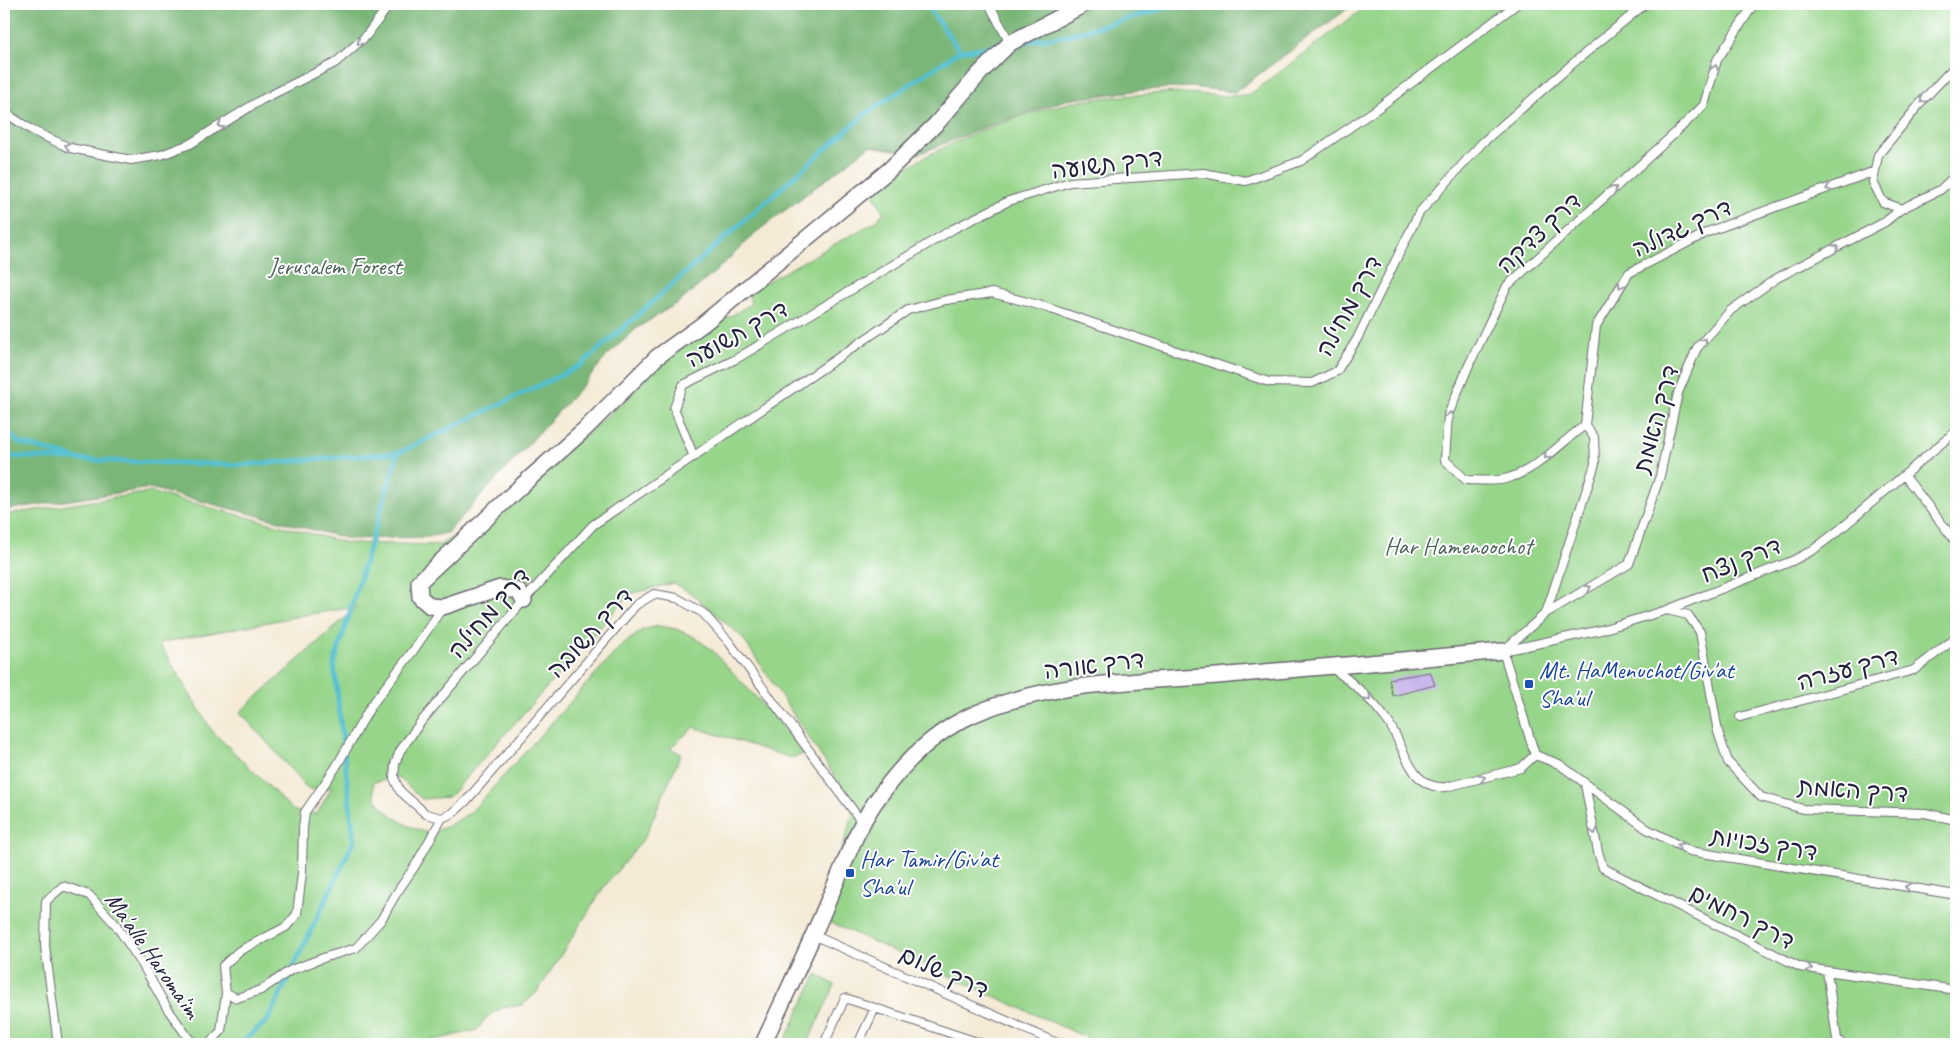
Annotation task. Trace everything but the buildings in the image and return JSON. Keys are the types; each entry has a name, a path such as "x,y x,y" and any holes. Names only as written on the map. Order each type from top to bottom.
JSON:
{"street":[{"path":"524,600 518,591 500,588 443,607 430,606 420,598 418,582 585,429 657,356 703,324 889,170 937,123 980,73 1010,43 1085,4"},
{"name":"דרך אורה","path":"763,1044 813,935 861,821 881,793 910,759 938,734 972,715 1016,699 1068,688 1503,651"}],"lane":[{"path":"4,112 33,131 70,148 131,160 161,155 190,144 261,100 335,63 366,36 390,4"},
{"path":"990,4 1010,43"},
{"name":"דרך תשועה","path":"694,457 674,408 683,385 736,359 953,229 1010,200 1070,182 1203,172 1246,180 1301,161 1378,108 1517,4"},
{"name":"דרך מחילה","path":"442,818 426,814 400,791 394,778 395,764 400,751 420,722 524,600 593,525 908,310 946,300 992,293 1039,305 1269,382 1312,383 1338,371 1357,340 1418,213 1482,143 1577,60 1645,4"},
{"name":"דרך צדקה","path":"1585,425 1566,439 1537,466 1504,479 1466,480 1445,460 1448,415 1468,367 1507,286 1674,135 1704,105 1717,60 1754,4"},
{"path":"1901,209 1883,202 1873,182 1878,155 1923,100 1956,65"},
{"name":"דרך גדולה","path":"1546,613 1595,464 1594,437 1585,425 1596,326 1628,273 1710,231 1875,171"},
{"name":"דרך האמת","path":"1546,613 1629,564 1660,476 1678,393 1697,348 1731,310 1777,278 1885,222 1901,209 1940,190 1956,175"},
{"name":"דרך נצח","path":"1503,651 1601,630 1668,610 1792,561 1814,550 1956,431"},
{"path":"1904,475 1956,542"},
{"name":"דרך תשובה","path":"442,818 453,813 466,800 636,604 654,594 677,598 703,613 730,642 861,821"},
{"name":"Ma'alle Haroma'im","path":"209,1044 221,1031 226,993 223,966 239,951 286,927 297,914 302,873 305,812 336,767 371,706 413,651 443,607"},
{"name":"דרך האמת","path":"1668,610 1688,615 1700,632 1718,732 1728,762 1760,797 1803,809 1926,813 1956,820"},
{"path":"1331,667 1356,686 1387,720 1420,779 1436,788 1446,787 1521,768 1535,755 1503,651 1546,613"},
{"name":"דרך עזרה","path":"1740,717 1914,670 1956,638"},
{"name":"דרך זכויות","path":"1535,755 1559,764 1647,829 1690,851 1956,895"},
{"name":"דרך רחמים","path":"1585,784 1598,852 1603,868 1800,967 1956,990"},
{"path":"226,993 237,998 261,990 291,970 356,948 381,920 442,818"},
{"name":"Ma'alle Haroma'im","path":"58,1044 45,946 46,901 62,886 88,895 116,925 142,964 167,1008 190,1039 197,1044"},
{"name":"דרך שלום","path":"813,935 1059,1044"},
{"path":"1826,970 1837,1039 1842,1044"},
{"path":"824,1044 845,998 983,1044"},
{"path":"858,1044 875,1008"}],"green space":[{"name":"Jerusalem Forest","path":"4,4 1354,4 1235,92 1191,87 1141,90 1066,100 985,127 918,154 870,146 759,230 682,300 637,328 606,357 582,386 447,533 427,537 349,539 150,488 4,510"},
{"name":"Har Hamenoochot","path":"1369,4 1956,4 1956,1044 1096,1044 1096,1042 820,918 855,807 742,637 691,593 673,583 630,594 449,797 422,799 399,778 373,782 374,795 379,803 391,815 407,825 429,831 451,824 471,812 619,648 642,630 659,626 676,629 694,637 711,649 779,722 804,754 791,758 694,727 670,748 681,754 645,837 604,887 538,991 523,1005 501,1008 486,1018 477,1030 417,1044 4,1044 4,515 150,492 347,543 440,545 526,487 624,401 636,388 639,380 667,353 751,304 748,292 880,219 879,217 884,213 871,190 914,163 983,130 1032,113 1070,103 1109,97 1173,92 1220,96 1252,93","holes":["357,607 240,712 309,790 332,787 317,814 294,811 212,731 159,643 310,614"]},
{"path":"817,974 835,985 807,1044 783,1044"}],"waterway":[{"path":"926,4 960,51"},
{"path":"1024,42 1069,35 1180,4"},
{"path":"4,456 242,465 398,453 580,366 864,115 960,51 1003,45"},
{"path":"4,428 19,443 73,457"},
{"path":"240,1044 268,1020 354,841 334,664 398,453"}],"place":[{"name":"Mt. HaMenuchot/Giv'at Sha'ul","path":"1529,684"},
{"name":"Har Tamir/Giv'at Sha'ul","path":"850,873"}]}
